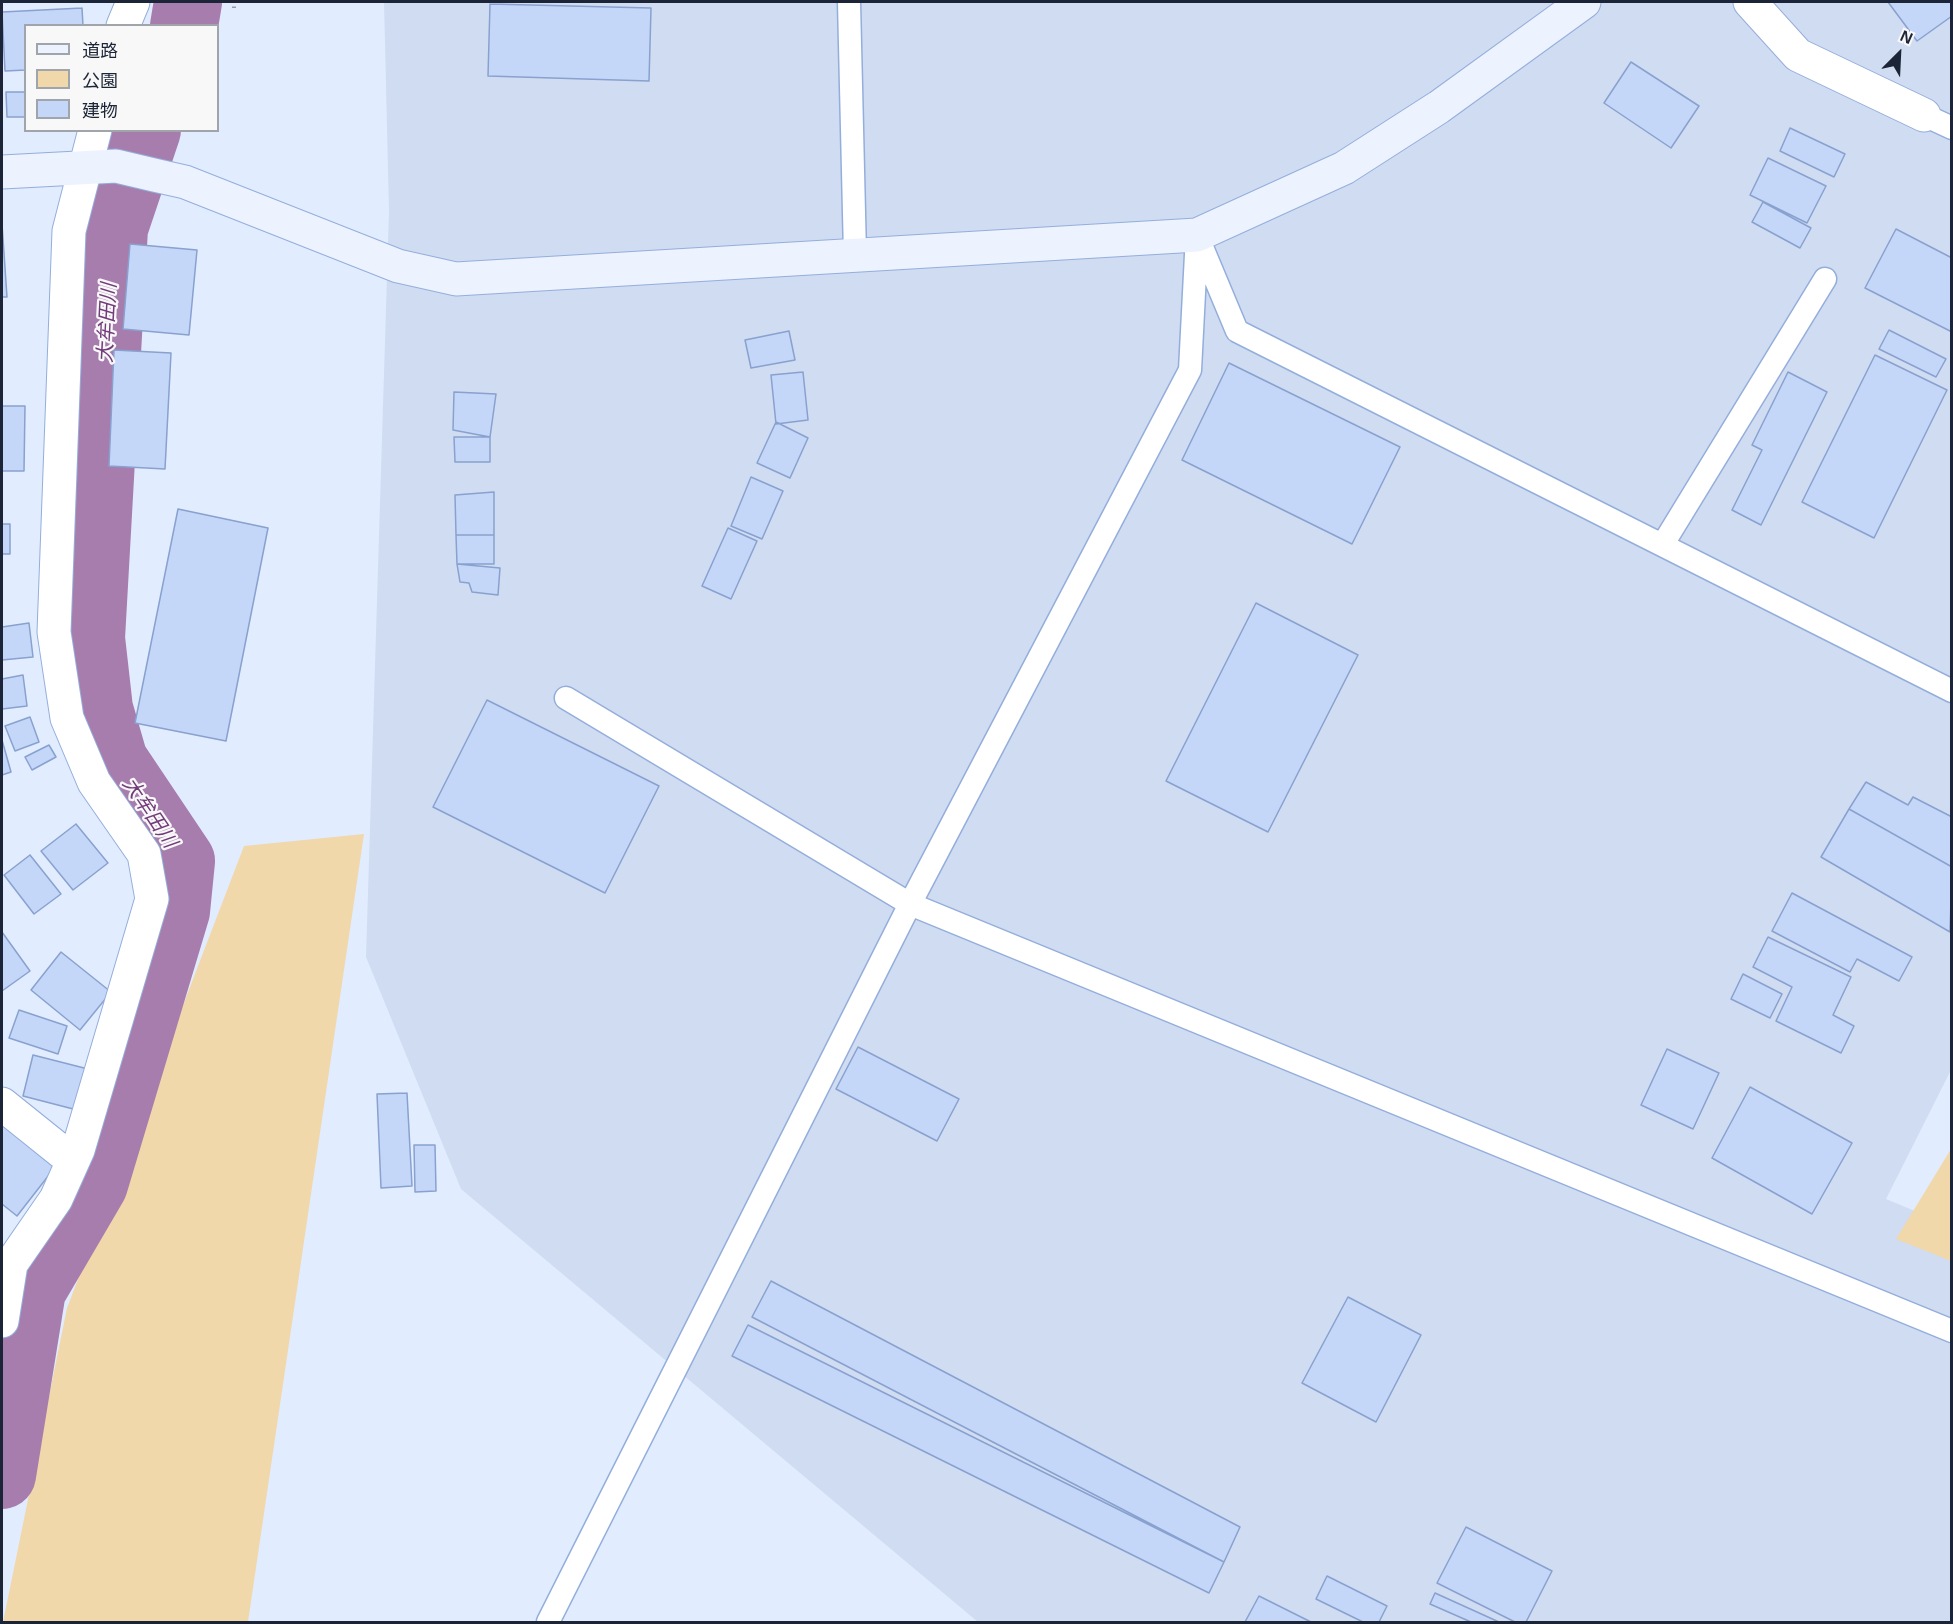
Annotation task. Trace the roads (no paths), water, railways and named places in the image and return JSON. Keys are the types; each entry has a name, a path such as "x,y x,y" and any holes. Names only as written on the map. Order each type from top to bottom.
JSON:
{"street":[{"path":"124,24 133,2"},
{"path":"2,172 116,166 185,182 398,266 456,279 1197,235 1344,168 1440,107 1584,2"},
{"path":"1750,2 1798,55 1938,122"},
{"path":"2,1321 11,1264 10,1249 56,1199 73,1161 152,899 144,854 93,782 67,718 54,632 69,231 95,132"},
{"path":"2,1104 73,1161"}],"lane":[{"path":"849,2 855,255"},
{"path":"1197,235 1237,331 1952,691"},
{"path":"548,1623 910,904 1190,370 1197,235"},
{"path":"1663,544 1825,279"},
{"path":"566,698 910,904 1952,1331"}],"waterway":[{"name":"大牟田川","path":"184,24 188,2"},
{"name":"大牟田川","path":"2,1475 32,1290 94,1184 176,911 181,861 114,761 99,709 91,638 114,228 146,132"}]}
